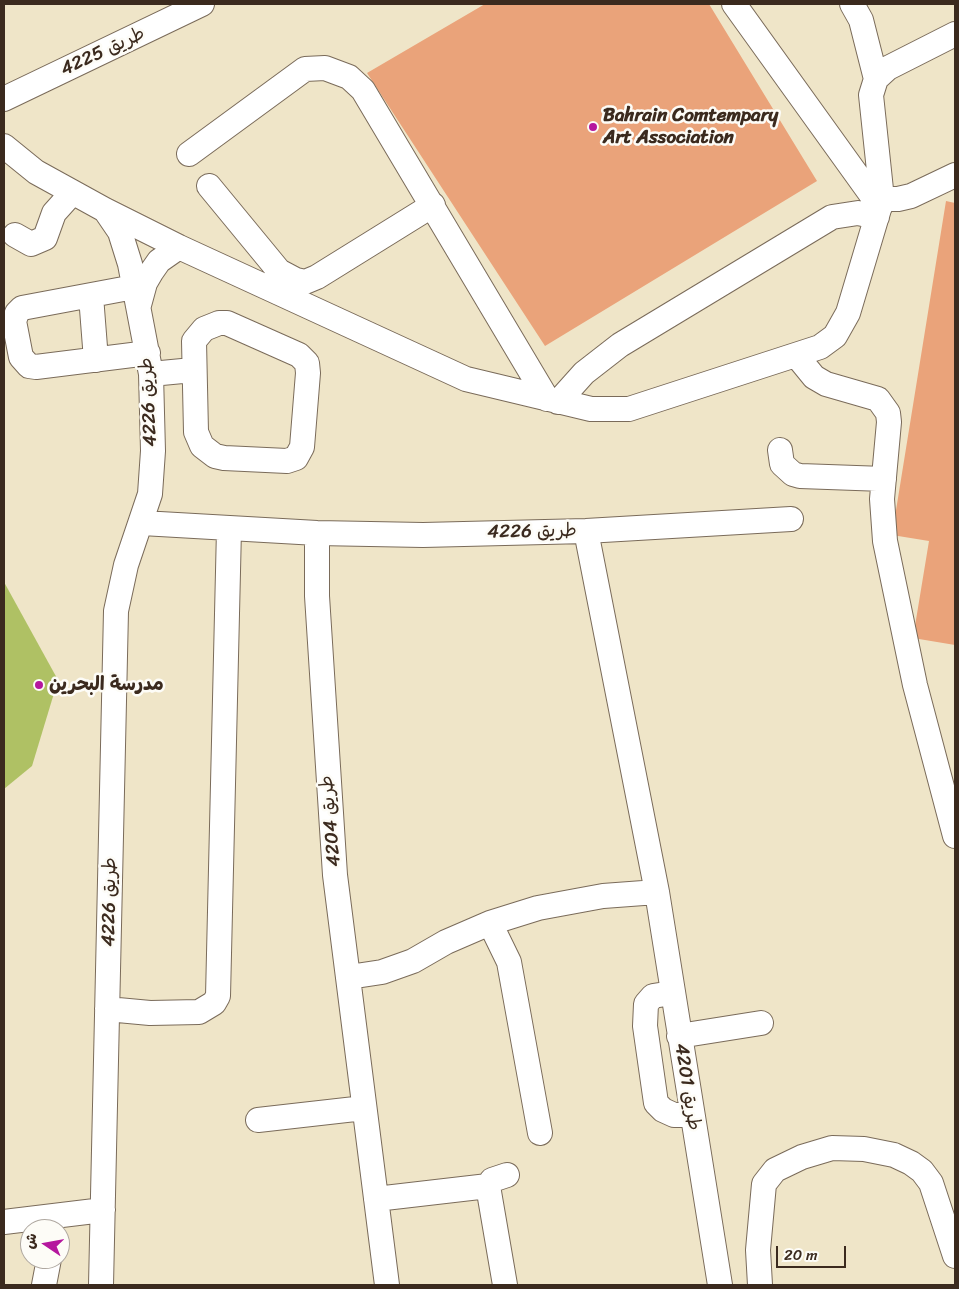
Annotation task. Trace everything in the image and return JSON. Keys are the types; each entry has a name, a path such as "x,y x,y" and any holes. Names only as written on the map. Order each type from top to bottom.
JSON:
{"street":[{"name":"طريق 4225","path":"4,99 202,4"},
{"path":"734,4 880,208"},
{"path":"852,4 860,20 876,79"},
{"path":"880,208 871,95 876,79 888,68 955,34"},
{"path":"189,154 305,70 325,68 349,77 363,90 552,401 584,372 620,345 832,217 880,208 898,199 911,196 955,175"},
{"name":"طريق 4226","path":"4,146 36,172 105,210 179,247 466,378 590,409 629,409 820,347 841,329 848,313 880,208"},
{"path":"209,186 279,271 296,280 306,282 317,278 432,205"},
{"path":"15,235 31,244 45,238 54,213 72,192"},
{"name":"طريق 4226","path":"102,1285 116,611 126,565 142,523 150,494 152,459 149,364 127,248 114,221 105,210"},
{"name":"طريق 4226","path":"139,312 140,297 152,270 159,261 179,247"},
{"path":"134,287 22,308 16,313 14,322 21,357 29,366 36,368 96,360 193,370"},
{"path":"91,296 96,360"},
{"path":"219,323 227,323 303,358 307,362 308,373 300,453 296,458 286,461 224,458 208,452 202,446 196,432 193,370 194,342 204,328 219,323"},
{"path":"796,355 804,366 826,384 878,398 884,405 889,422 882,499 889,565 915,686 955,836"},
{"path":"780,450 782,464 787,470 800,476 884,479"},
{"path":"586,531 791,519"},
{"name":"طريق 4226","path":"142,523 317,533 423,535 586,531 657,892"},
{"path":"107,1009 150,1013 199,1012 214,1003 218,996 229,529"},
{"name":"طريق 4204","path":"317,533 317,596 335,875 387,1285"},
{"path":"349,978 390,970 490,923 538,908 602,896 657,892"},
{"name":"طريق 4201","path":"657,892 678,1036 692,1115 715,1284"},
{"path":"490,923 509,962 540,1133"},
{"path":"672,993 653,996 646,1004 645,1026 656,1103 663,1110 674,1115 692,1115"},
{"path":"678,1036 761,1023"},
{"path":"258,1120 364,1108"},
{"path":"760,1285 758,1250 764,1184 776,1170 802,1157 832,1148 864,1149 894,1155 912,1163 922,1171 930,1183 955,1256"},
{"path":"376,1199 497,1181 505,1285"},
{"path":"67,1219 103,1210"},
{"path":"4,1222 20,1222"},
{"path":"44,1285 47,1269"}],"green space":[{"path":"4,582 58,680 32,766 4,789"}],"building":[{"name":"Bahrain Comtempary Art Association","path":"485,4 709,4 817,181 545,346 367,73"},
{"path":"946,201 955,203 955,645 913,638 929,541 892,535"}],"place":[{"name":"Bahrain Comtempary Art Association","path":"593,127"},
{"name":"مدرسة البحرين","path":"39,685"}]}
